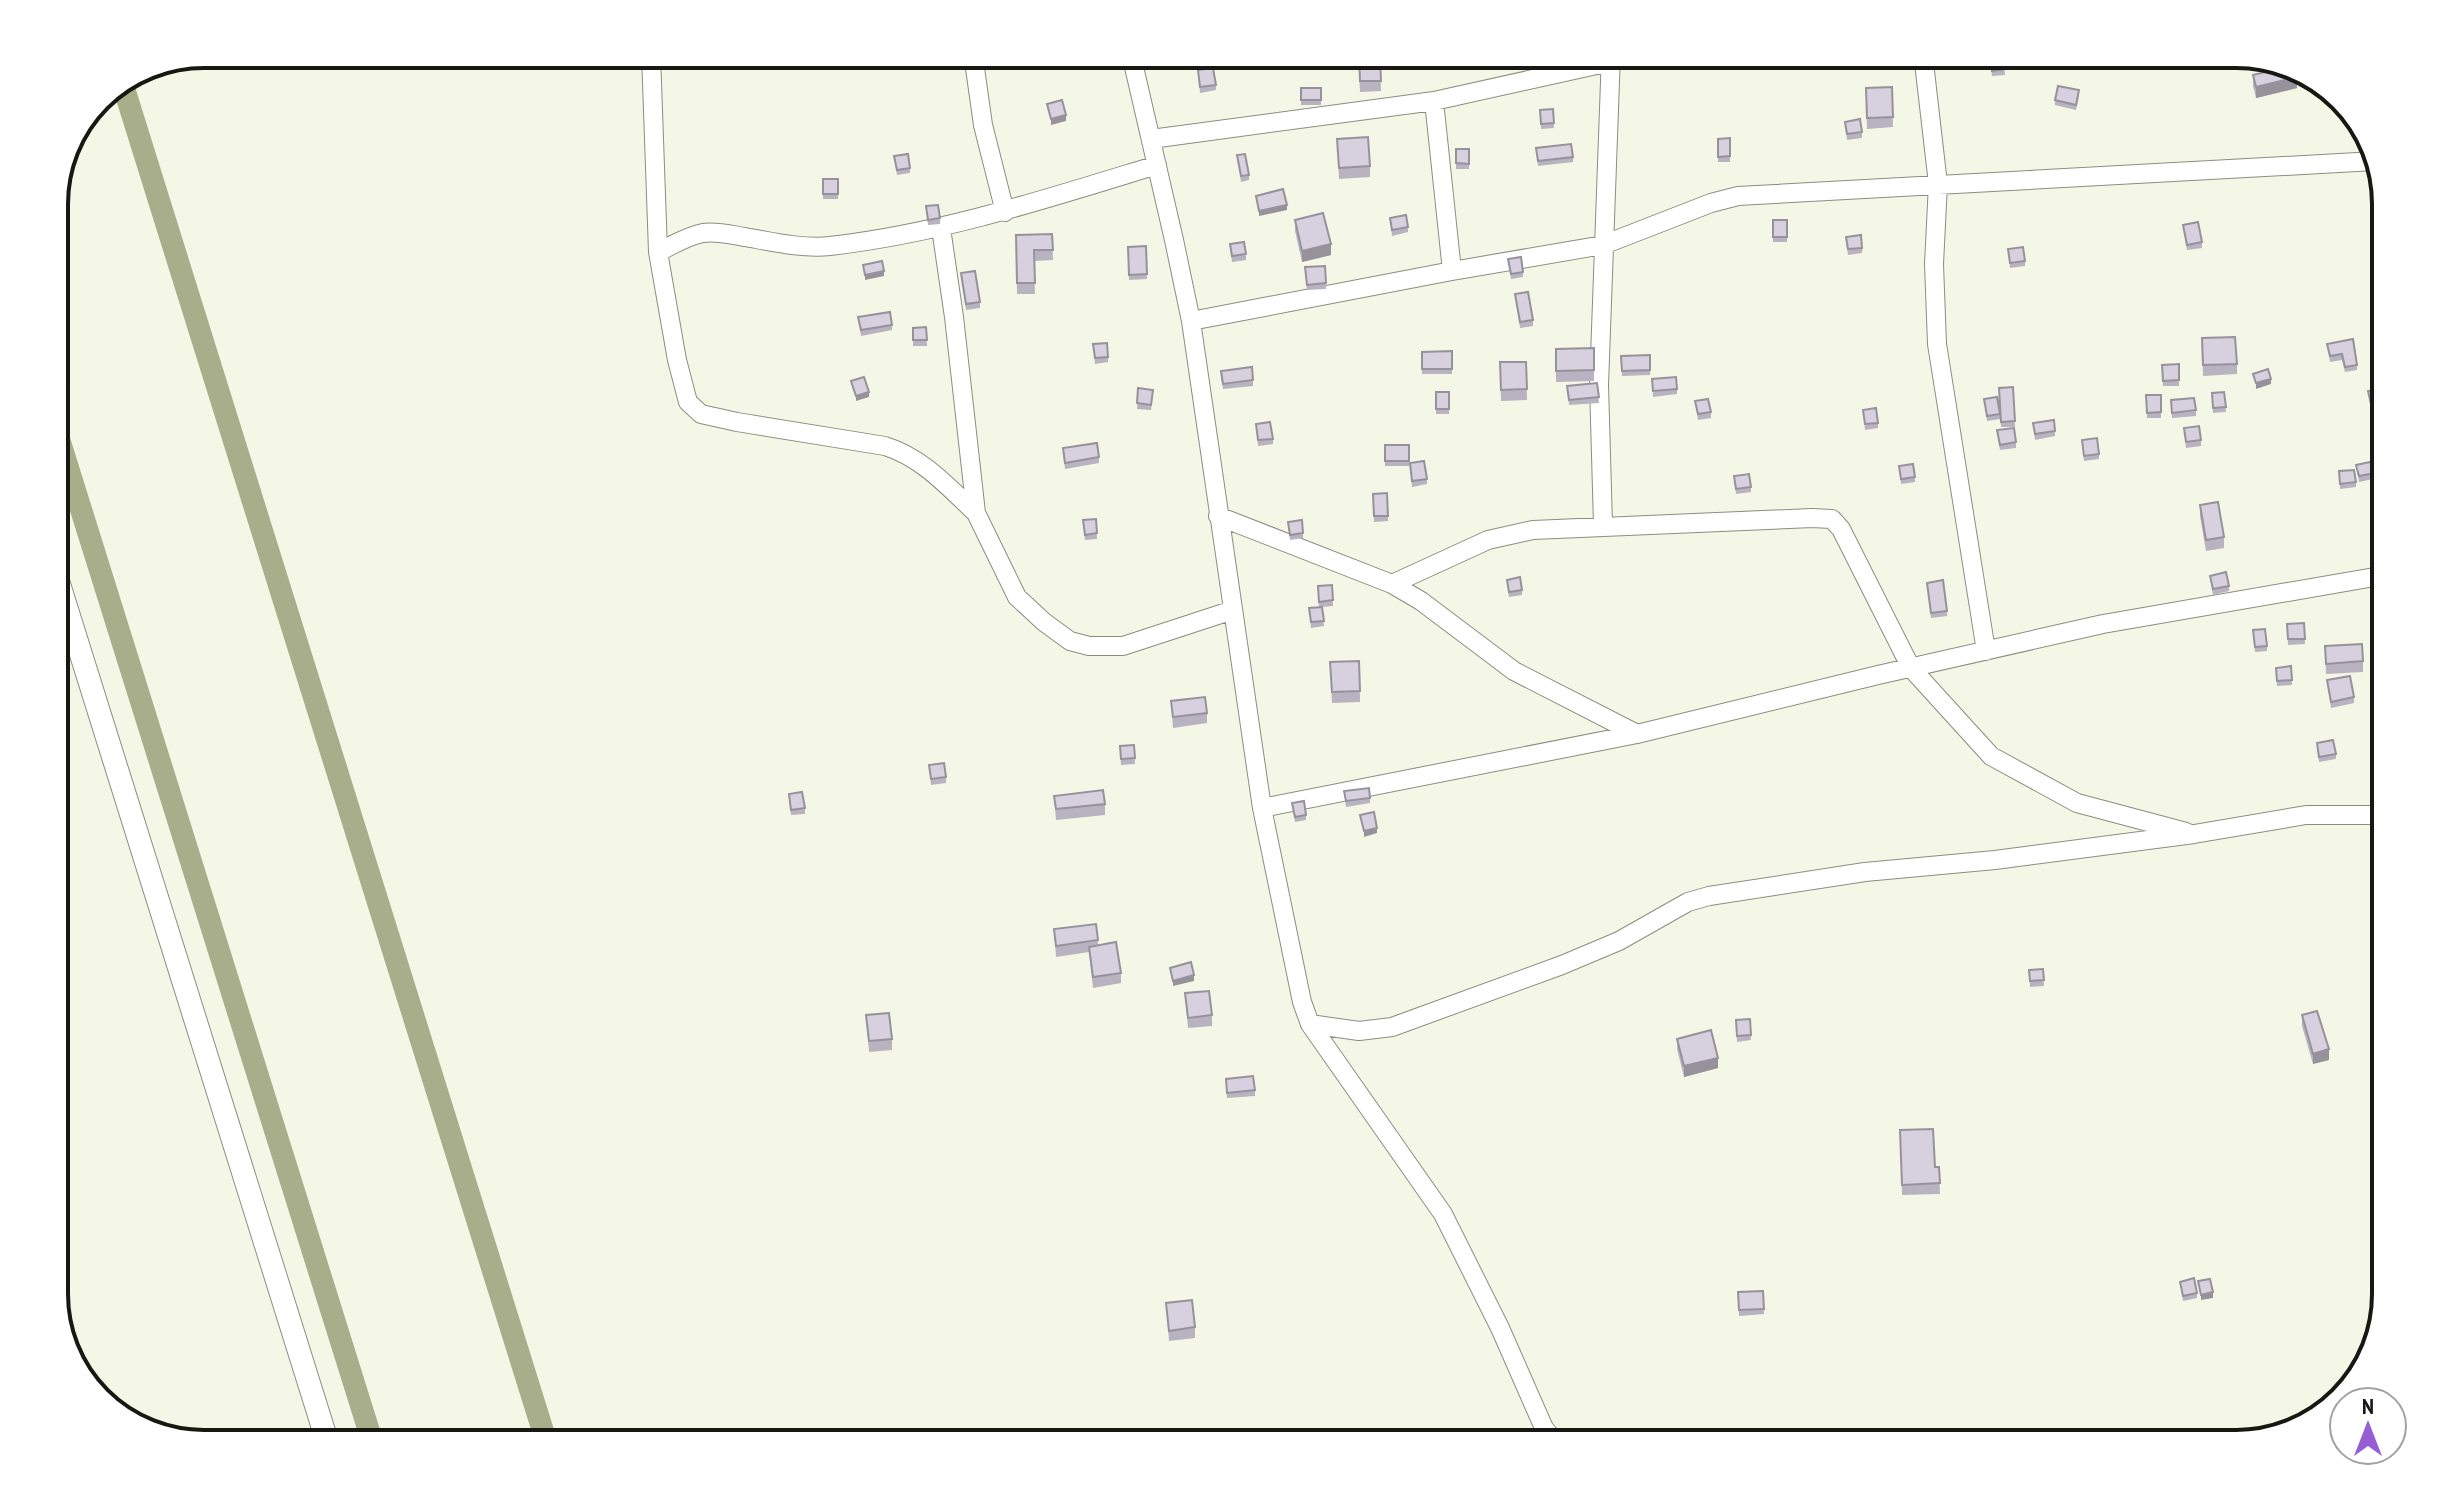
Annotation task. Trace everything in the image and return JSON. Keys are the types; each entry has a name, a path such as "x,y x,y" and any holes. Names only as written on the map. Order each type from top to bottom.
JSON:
{"street":[{"path":"651,68 658,252 688,402 701,414 885,446 904,452 921,462 976,513"},
{"path":"975,68 983,125 1005,212"},
{"path":"1134,68 1191,321 1262,808 1302,1002 1310,1024 1443,1214 1500,1328 1546,1430"},
{"path":"1151,139 1434,101 1569,68"},
{"path":"1603,525 1599,385 1610,68"},
{"path":"1925,68 1938,184 1934,264 1937,344 1986,651"},
{"path":"1434,101 1452,271"},
{"path":"1191,321 1603,245 1711,203 1738,196 2365,162"},
{"path":"658,252 685,238 704,233 719,232 795,245 827,247 941,228 1005,212 1157,165"},
{"path":"941,228 976,513 1017,597 1070,641 1089,646 1123,646 1233,610"},
{"path":"1218,516 1392,584 1421,601 1514,671 1637,734"},
{"path":"1392,584 1488,540 1533,530 1603,525 1832,519 1841,529 1911,668 1991,756 2077,803 2194,834"},
{"path":"1262,808 1637,734 2103,624 2372,577"},
{"path":"68,613 324,1430"},
{"path":"1310,1024 1359,1031 1392,1027 1562,965 1619,941 1688,902 1709,896 1865,872 1995,860 2194,834 2306,815 2372,815"}],"building":[{"path":"1213,68 1216,85 1200,87 1198,70"},
{"path":"1360,68 1381,68 1381,81 1360,81"},
{"path":"2266,72 2290,79 2256,87 2253,75"},
{"path":"2058,86 2079,90 2076,105 2055,100"},
{"path":"1892,87 1893,117 1867,118 1866,88"},
{"path":"1301,88 1321,88 1321,100 1301,100"},
{"path":"1062,100 1066,115 1051,119 1047,104"},
{"path":"1553,109 1554,123 1541,124 1540,110"},
{"path":"1860,119 1862,132 1847,134 1845,122"},
{"path":"1368,137 1370,166 1339,168 1337,139"},
{"path":"1730,138 1730,156 1718,157 1718,139"},
{"path":"1571,144 1573,157 1538,161 1536,148"},
{"path":"1456,149 1469,149 1469,164 1456,163"},
{"path":"908,154 910,168 897,170 894,156"},
{"path":"1245,154 1249,175 1241,176 1237,155"},
{"path":"823,179 838,179 838,194 823,194"},
{"path":"1283,189 1287,205 1259,211 1256,196"},
{"path":"938,205 940,218 928,220 926,206"},
{"path":"1323,213 1331,244 1302,251 1295,220"},
{"path":"1406,215 1408,227 1392,230 1390,218"},
{"path":"1773,220 1787,220 1787,237 1773,237"},
{"path":"2198,222 2202,242 2187,245 2183,225"},
{"path":"1052,234 1053,250 1034,250 1035,283 1017,283 1016,235"},
{"path":"1861,235 1862,248 1848,249 1846,237"},
{"path":"1244,242 1246,254 1232,256 1230,244"},
{"path":"1146,246 1147,274 1129,275 1128,247"},
{"path":"2023,247 2025,261 2010,263 2008,249"},
{"path":"1521,257 1523,272 1511,274 1508,259"},
{"path":"882,261 884,271 865,275 863,265"},
{"path":"1325,266 1326,283 1307,285 1305,267"},
{"path":"975,271 980,302 966,304 961,273"},
{"path":"1528,292 1533,320 1520,322 1515,294"},
{"path":"890,312 892,325 861,330 858,317"},
{"path":"926,327 927,340 913,340 913,328"},
{"path":"2235,337 2237,364 2203,365 2202,338"},
{"path":"2353,339 2357,365 2345,367 2342,354 2330,356 2327,344"},
{"path":"1107,343 1108,357 1095,358 1093,344"},
{"path":"1594,348 1594,370 1556,371 1556,349"},
{"path":"1452,351 1452,369 1422,369 1422,352"},
{"path":"1650,355 1650,370 1622,371 1621,356"},
{"path":"1500,362 1526,362 1527,389 1501,390"},
{"path":"2179,364 2179,380 2163,381 2162,365"},
{"path":"1252,367 1253,380 1223,384 1221,371"},
{"path":"2268,369 2271,379 2256,383 2253,374"},
{"path":"864,377 869,392 856,396 851,381"},
{"path":"1676,377 1677,389 1653,391 1652,379"},
{"path":"1597,383 1599,397 1569,400 1567,386"},
{"path":"2013,387 2015,421 2001,422 1999,388"},
{"path":"1138,388 1153,390 1151,405 1137,403"},
{"path":"1436,392 1449,392 1449,409 1436,409"},
{"path":"2224,392 2226,407 2213,408 2212,393"},
{"path":"2146,395 2161,395 2161,412 2147,413"},
{"path":"1997,397 2000,414 1987,416 1984,399"},
{"path":"2194,398 2196,410 2172,413 2171,400"},
{"path":"1708,399 1711,412 1698,414 1695,401"},
{"path":"1876,408 1878,423 1865,424 1863,410"},
{"path":"2054,420 2055,431 2035,434 2033,423"},
{"path":"1270,422 1273,439 1258,440 1256,424"},
{"path":"2199,426 2201,440 2186,442 2184,428"},
{"path":"2014,428 2016,442 2000,445 1997,430"},
{"path":"2097,438 2099,454 2084,456 2082,440"},
{"path":"1097,443 1099,457 1065,463 1063,448"},
{"path":"1385,445 1409,445 1409,461 1385,461"},
{"path":"1424,461 1427,479 1412,481 1410,463"},
{"path":"2372,462 2372,474 2359,476 2356,465"},
{"path":"1913,464 1915,477 1901,479 1899,466"},
{"path":"2354,470 2356,482 2340,484 2339,471"},
{"path":"1749,474 1751,487 1736,489 1734,476"},
{"path":"1387,493 1388,516 1374,516 1373,494"},
{"path":"2218,502 2224,537 2206,540 2200,505"},
{"path":"1096,519 1097,533 1085,535 1083,520"},
{"path":"1302,520 1303,533 1290,535 1288,522"},
{"path":"2226,572 2229,586 2213,589 2210,576"},
{"path":"1520,577 1522,590 1509,592 1507,580"},
{"path":"1943,580 1947,611 1931,613 1927,583"},
{"path":"1332,585 1333,600 1319,602 1318,586"},
{"path":"1322,607 1324,621 1311,622 1309,608"},
{"path":"2304,623 2305,639 2288,639 2287,624"},
{"path":"2265,629 2267,646 2255,647 2253,630"},
{"path":"2362,644 2363,661 2326,664 2325,646"},
{"path":"1359,661 1360,691 1332,692 1330,662"},
{"path":"2291,666 2292,680 2277,681 2276,668"},
{"path":"2350,676 2354,697 2331,702 2327,680"},
{"path":"1205,697 1207,713 1173,717 1171,701"},
{"path":"2333,740 2336,754 2319,757 2317,743"},
{"path":"1134,745 1135,758 1121,759 1120,746"},
{"path":"944,763 946,777 931,779 929,765"},
{"path":"1369,788 1370,798 1346,801 1344,791"},
{"path":"1103,790 1105,804 1056,809 1054,796"},
{"path":"802,792 805,808 791,810 789,794"},
{"path":"1304,801 1306,815 1295,817 1292,803"},
{"path":"1374,812 1377,828 1364,831 1360,815"},
{"path":"1096,924 1098,940 1056,946 1054,929"},
{"path":"1116,942 1121,973 1093,977 1089,947"},
{"path":"1191,962 1194,975 1173,981 1170,968"},
{"path":"2043,969 2044,980 2030,981 2029,970"},
{"path":"1209,991 1212,1015 1188,1018 1185,993"},
{"path":"2317,1011 2329,1049 2313,1054 2302,1015"},
{"path":"889,1013 892,1039 869,1041 866,1015"},
{"path":"1750,1019 1751,1035 1737,1036 1736,1020"},
{"path":"1711,1030 1718,1058 1684,1066 1677,1039"},
{"path":"1253,1076 1255,1090 1227,1093 1226,1079"},
{"path":"1933,1129 1935,1167 1939,1167 1940,1183 1902,1185 1900,1130"},
{"path":"2194,1278 2197,1293 2183,1296 2180,1282"},
{"path":"2210,1279 2213,1292 2201,1295 2198,1281"},
{"path":"1763,1291 1764,1309 1739,1310 1738,1292"},
{"path":"1192,1300 1195,1327 1169,1331 1166,1303"}],"waterway":[{"path":"126,94 543,1430"},
{"path":"68,468 369,1430"}]}
